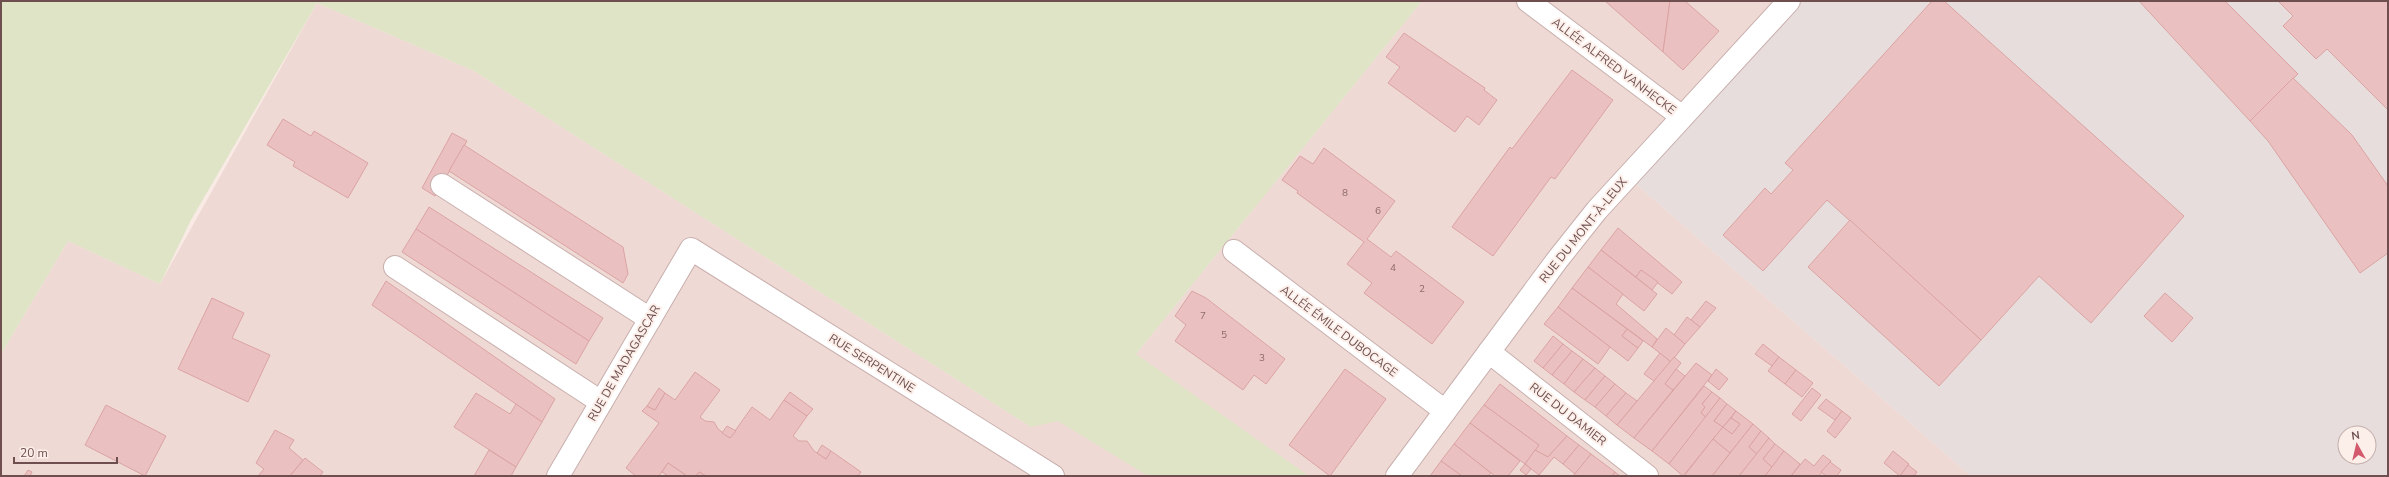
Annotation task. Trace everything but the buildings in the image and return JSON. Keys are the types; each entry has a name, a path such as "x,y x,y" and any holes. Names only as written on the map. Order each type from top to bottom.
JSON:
{"street":[{"name":"ALLÉE ALFRED VANHECKE","path":"1528,1 1681,116"},
{"name":"RUE DU MONT-À-LEUX","path":"1396,476 1597,210 1681,116 1789,1"},
{"path":"442,185 650,319"},
{"name":"RUE DE MADAGASCAR","path":"558,476 691,249"},
{"name":"RUE SERPENTINE","path":"691,249 1053,476"},
{"name":"ALLÉE ÉMILE DUBOCAGE","path":"1234,251 1445,411"},
{"path":"395,267 602,402"},
{"name":"RUE DU DAMIER","path":"1489,352 1647,476"}],"shaded area":[{"path":"1422,1 1799,1 1636,184 1971,476 1,476 1,354 68,241 160,284 317,3 474,71 1031,427 1136,354"},
{"path":"1799,1 2388,1 2388,476 1971,476 1636,184"}],"green space":[{"path":"1,1 1422,1 1136,354 1309,476 1148,476 1058,421 1031,427 474,71 317,3 191,220 160,284 68,241 1,354"}]}
